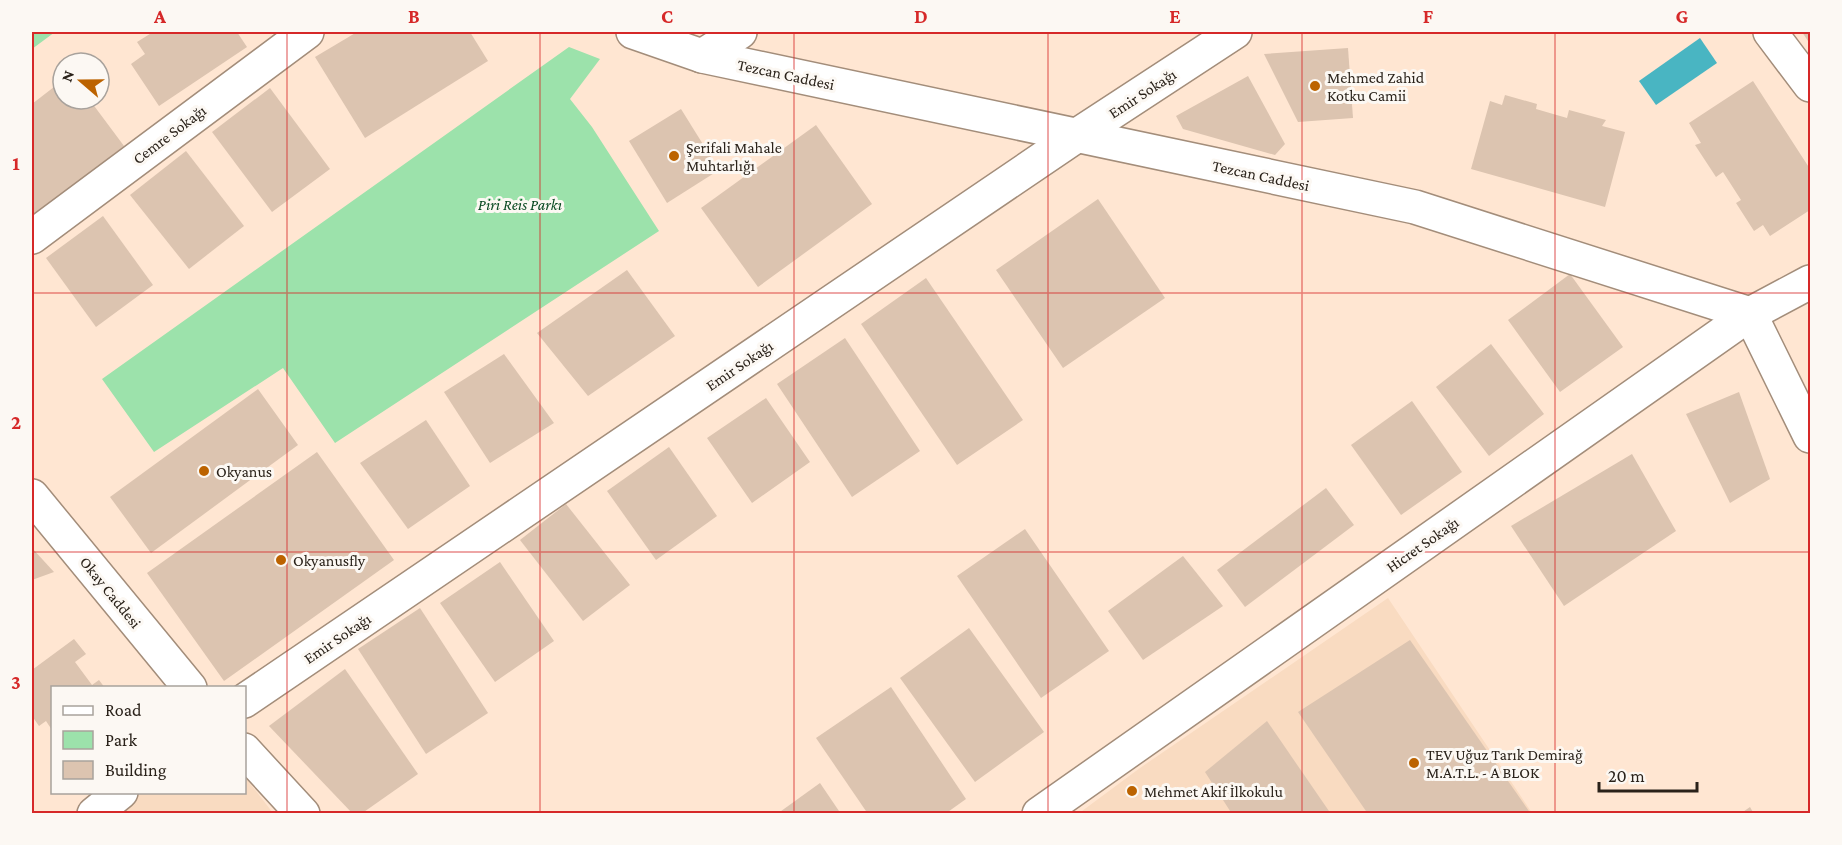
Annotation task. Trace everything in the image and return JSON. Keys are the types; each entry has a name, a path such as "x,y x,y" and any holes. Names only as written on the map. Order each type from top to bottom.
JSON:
{"street":[{"name":"Cemre Sokağı","path":"32,237 307,32"},
{"name":"Tezcan Caddesi","path":"633,32 702,56 1415,207 1750,314"},
{"path":"702,56 740,32"},
{"name":"Emir Sokağı","path":"246,699 1076,136 1235,32"},
{"path":"1770,32 1810,85"},
{"name":"Hicret Sokağı","path":"1039,813 1750,314 1810,282"},
{"path":"1750,314 1810,436"},
{"name":"Okay Caddesi","path":"32,496 189,686"},
{"path":"246,752 303,813"},
{"path":"94,813 118,794"}],"shaded area":[{"path":"1388,598 1532,813 1078,814 1140,768"},
{"path":"246,778 273,813 113,814 140,794 246,794"}],"green space":[{"path":"32,32 55,32 32,49"},
{"name":"Piri Reis Parkı","path":"569,47 600,59 570,99 592,127 659,231 335,443 283,368 154,452 102,379"}],"water":[{"path":"1700,38 1717,63 1656,105 1639,81"}],"building":[{"path":"153,32 237,32 247,47 159,106 131,64 145,54 137,42"},
{"path":"357,32 470,32 488,61 365,138 315,57"},
{"path":"1802,32 1810,32 1810,44"},
{"name":"Mehmed Zahid Kotku Camii","path":"1348,48 1353,118 1298,122 1264,54"},
{"path":"1248,76 1285,144 1275,155 1183,129 1176,116"},
{"path":"1753,81 1810,169 1810,210 1770,236 1763,225 1754,231 1736,203 1741,200 1723,172 1716,177 1695,145 1701,143 1689,123"},
{"path":"270,88 330,169 272,212 212,132"},
{"path":"51,89 51,111 98,111 124,146 32,218 32,104"},
{"path":"1505,95 1537,104 1536,109 1567,118 1569,110 1606,120 1602,126 1625,132 1605,207 1471,169 1490,101 1502,105"},
{"name":"Şerifali Mahale Muhtarlığı","path":"681,109 719,170 667,203 629,141"},
{"path":"816,125 872,204 758,287 701,208"},
{"path":"186,151 244,226 189,269 130,195"},
{"path":"1098,199 1165,298 1063,368 996,270"},
{"path":"103,216 153,285 96,327 46,258"},
{"path":"627,270 675,336 588,396 537,333"},
{"path":"1570,274 1623,347 1560,392 1508,320"},
{"path":"926,278 1023,420 957,465 861,324"},
{"path":"845,338 920,451 852,497 777,384"},
{"path":"1491,344 1544,414 1489,456 1436,387"},
{"path":"504,354 554,423 490,463 444,392"},
{"name":"Okyanus","path":"258,389 298,445 151,553 110,497"},
{"path":"1739,392 1770,479 1730,503 1686,414"},
{"path":"766,398 810,462 752,503 707,438"},
{"path":"1412,401 1462,472 1401,515 1351,445"},
{"path":"426,420 470,486 408,529 360,463"},
{"path":"669,447 717,516 656,560 607,491"},
{"path":"317,452 394,560 224,681 147,573"},
{"path":"1632,454 1676,531 1564,606 1511,526"},
{"path":"1326,488 1354,525 1245,607 1217,570"},
{"path":"566,504 630,585 583,621 520,540"},
{"path":"1025,529 1109,651 1041,698 957,576"},
{"path":"32,548 54,572 32,580"},
{"path":"1183,556 1223,606 1143,660 1108,611"},
{"path":"500,562 554,641 495,682 440,603"},
{"path":"420,608 488,713 426,754 358,649"},
{"path":"969,628 1044,732 975,782 900,678"},
{"path":"74,639 86,654 75,662 92,685 99,680 104,686 51,686 51,728 46,721 39,726 32,716 32,670"},
{"name":"TEV Uğuz Tarık Demirağ M.A.T.L. - A BLOK","path":"1410,640 1531,814 1368,814 1298,712"},
{"path":"345,669 418,774 361,814 353,814 269,726"},
{"path":"891,687 966,799 945,814 868,814 816,738"},
{"path":"1267,721 1331,814 1232,814 1205,772"},
{"path":"820,783 841,814 777,814"},
{"path":"1750,807 1754,814 1740,814"}],"place":[{"name":"Mehmed Zahid Kotku Camii","path":"1315,86"},
{"name":"Şerifali Mahale Muhtarlığı","path":"674,156"},
{"name":"Okyanus","path":"204,471"},
{"name":"Okyanusfly","path":"281,560"},
{"name":"TEV Uğuz Tarık Demirağ M.A.T.L. - A BLOK","path":"1414,763"},
{"name":"Mehmet Akif İlkokulu","path":"1132,791"}]}
